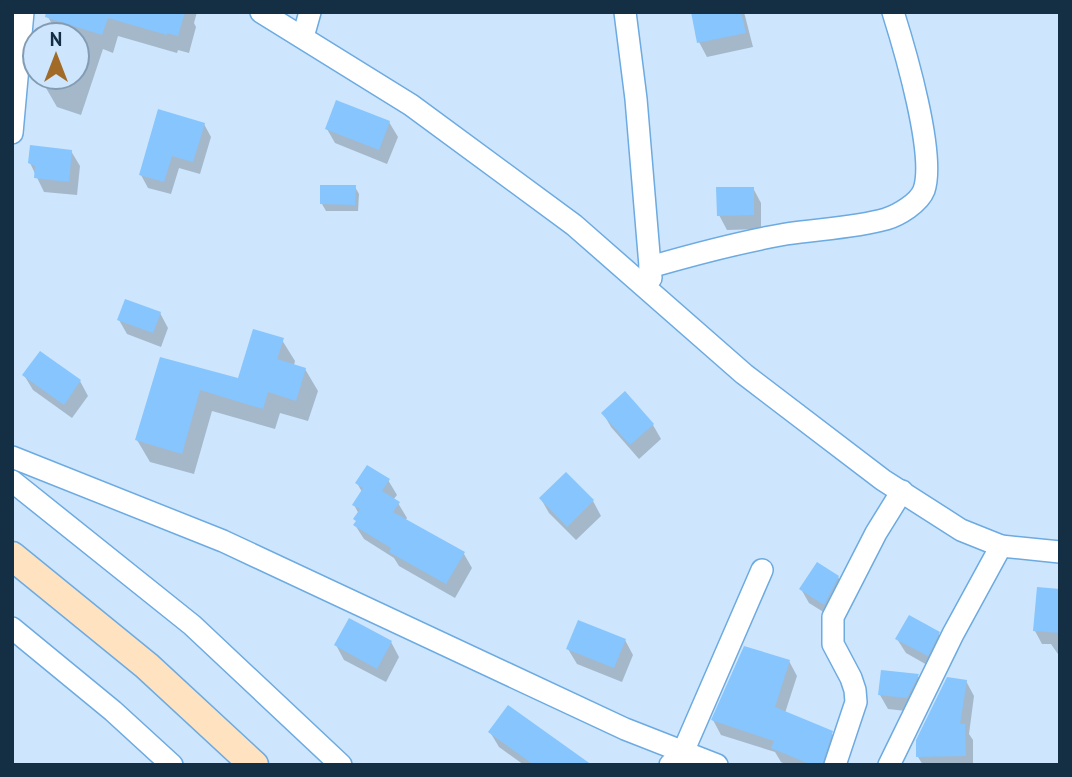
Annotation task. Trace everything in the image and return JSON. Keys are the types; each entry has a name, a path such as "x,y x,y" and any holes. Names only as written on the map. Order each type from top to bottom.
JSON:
{"main road":[{"path":"12,556 147,666 254,765"}],"street":[{"path":"12,133 23,12"},
{"path":"261,12 411,105 574,225 744,374 883,480 961,530 1001,546 1060,552"},
{"path":"303,37 310,12"},
{"path":"625,12 636,99 652,291"},
{"path":"650,267 716,248 887,219 909,208 923,193 928,171 906,55 893,12"},
{"path":"12,457 222,541 625,729 677,758 717,765"},
{"path":"12,481 192,625 341,765"},
{"path":"835,765 856,702 851,678 834,644 834,617 876,533 902,491"},
{"path":"889,765 953,634 1001,546"},
{"path":"677,758 762,570"},
{"path":"12,628 113,711 172,765"}],"building":[{"path":"46,12 185,12 178,36 108,18 102,35 91,32 91,21 58,21 45,17"},
{"path":"691,12 741,12 746,33 697,43"},
{"path":"336,100 390,121 379,150 325,129"},
{"path":"158,109 205,123 193,162 172,156 164,182 139,175"},
{"path":"30,145 72,150 69,182 34,178 35,166 28,163"},
{"path":"320,185 356,185 355,205 320,204"},
{"path":"716,187 754,187 754,215 717,216"},
{"path":"125,299 161,312 153,333 117,320"},
{"path":"253,329 284,338 277,359 306,368 296,401 268,392 263,409 200,390 182,454 135,440 160,357 238,378"},
{"path":"40,351 81,380 64,405 22,375"},
{"path":"625,391 654,424 630,445 601,413"},
{"path":"367,465 390,479 382,491 400,502 393,512 465,552 446,584 389,552 391,548 353,525 356,521 353,519 360,509 352,505 363,488 355,483"},
{"path":"566,472 594,500 567,527 539,498"},
{"path":"817,562 839,576 824,605 799,589"},
{"path":"1037,587 1060,589 1060,633 1033,631"},
{"path":"909,615 940,632 928,656 895,639"},
{"path":"349,618 392,641 377,669 334,645"},
{"path":"578,620 626,639 614,668 566,649"},
{"path":"744,646 790,660 775,707 833,731 822,765 812,765 771,748 774,741 711,720"},
{"path":"881,670 919,674 907,698 878,695"},
{"path":"947,677 967,680 960,724 965,724 966,756 916,757 916,740"},
{"path":"508,705 592,765 534,765 488,732"}]}
